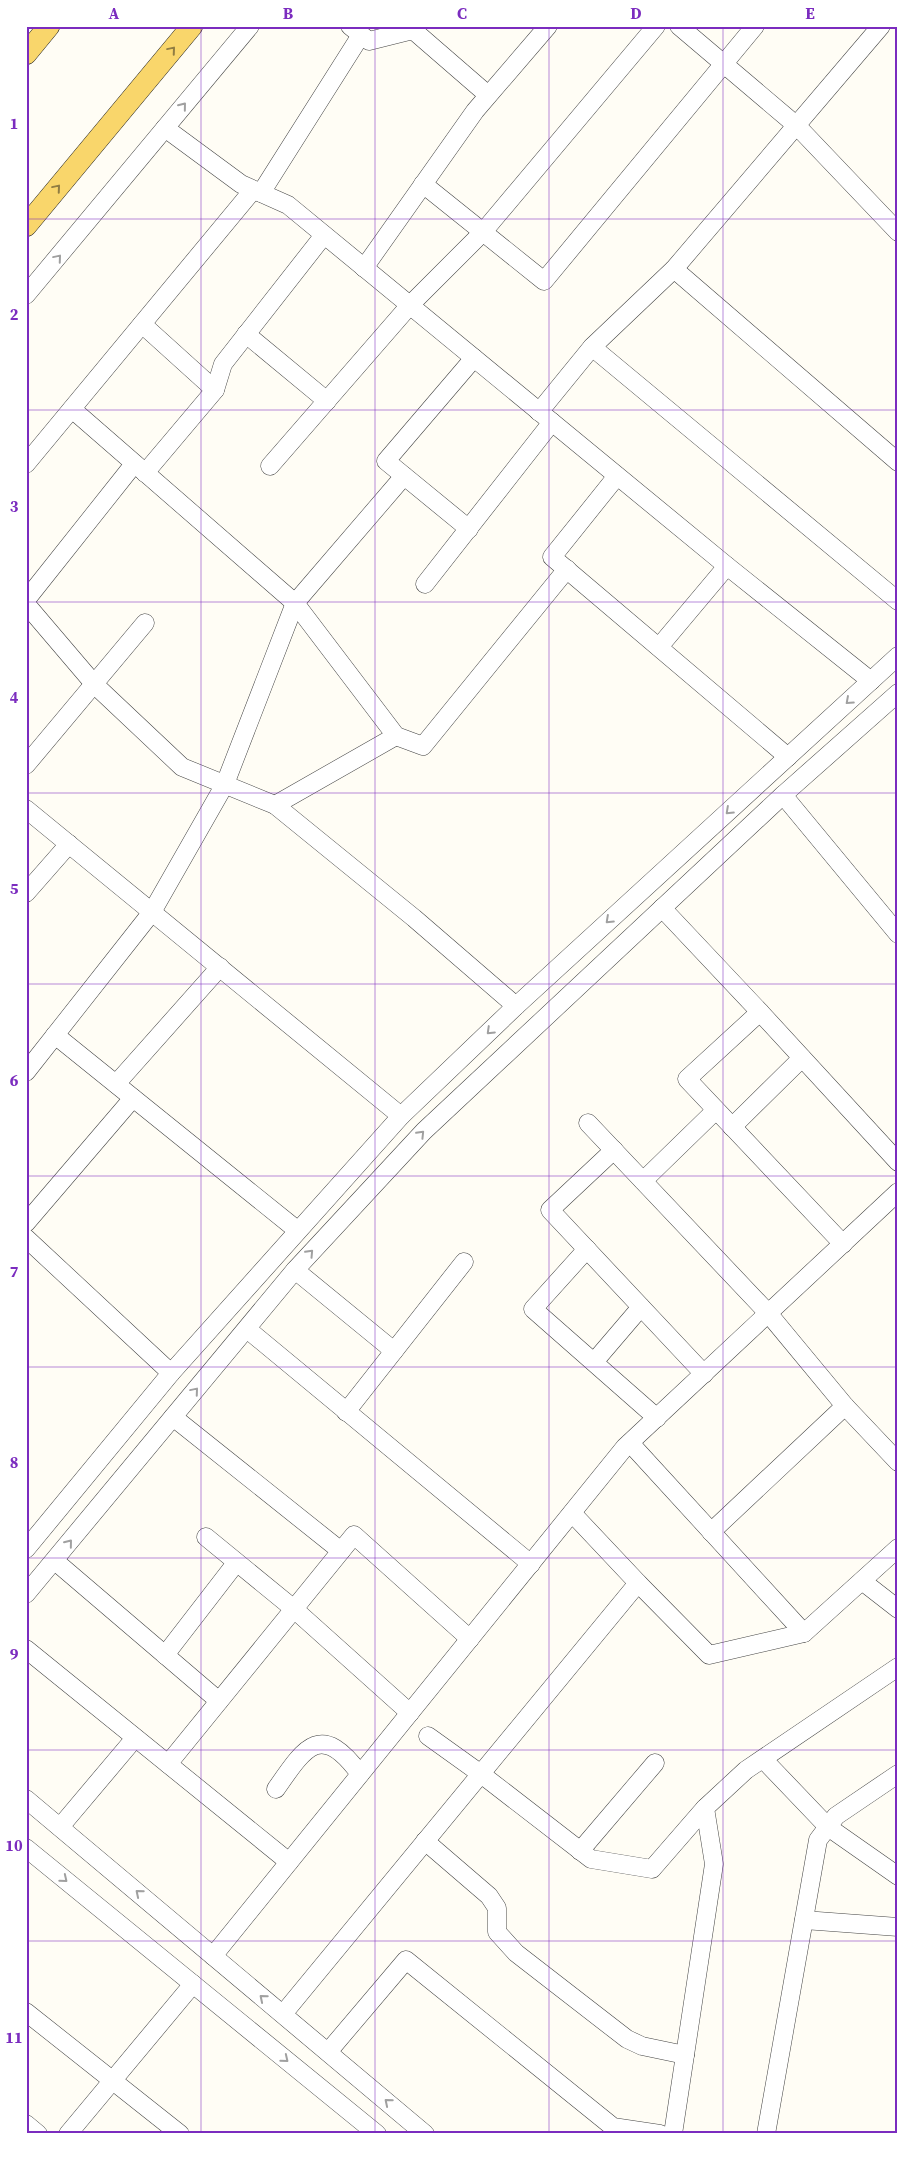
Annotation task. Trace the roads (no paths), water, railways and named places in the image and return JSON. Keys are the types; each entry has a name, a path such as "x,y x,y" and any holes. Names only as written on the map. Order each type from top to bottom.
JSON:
{"main road":[{"path":"26,54 49,26"},
{"path":"26,226 192,26"}],"street":[{"path":"26,295 250,26"},
{"path":"364,268 488,95 548,26"},
{"path":"270,466 410,305 483,232 656,26"},
{"path":"679,26 797,126 898,232"},
{"path":"423,184 544,281 756,26"},
{"path":"425,584 469,530 592,347 674,269 881,26"},
{"path":"26,464 142,324 257,191 355,31 369,41 415,28 488,95"},
{"path":"165,128 241,184 288,205 727,566 871,681"},
{"path":"26,600 140,469 215,390 222,364 324,235"},
{"path":"674,269 898,462"},
{"path":"142,324 215,390"},
{"path":"246,334 327,401"},
{"path":"592,347 898,601"},
{"path":"469,530 386,461 474,358"},
{"path":"72,409 295,603 396,736 423,746 566,569"},
{"path":"26,1071 152,912 225,784 295,603 404,476"},
{"path":"617,476 552,557 788,757"},
{"path":"660,647 727,566"},
{"path":"26,604 95,685 182,767 275,805 414,918 516,1006"},
{"path":"26,765 95,685 145,623"},
{"path":"28,1542 171,1373 401,1116 516,1006 898,656"},
{"path":"26,1594 295,1270 424,1131 783,795 898,693"},
{"path":"275,805 396,736"},
{"path":"783,795 898,934"},
{"path":"26,809 401,1116"},
{"path":"26,893 69,844"},
{"path":"662,908 898,1162"},
{"path":"116,1084 220,967"},
{"path":"760,1012 686,1079 843,1244"},
{"path":"55,1035 297,1230"},
{"path":"732,1127 802,1058"},
{"path":"26,1223 133,1098"},
{"path":"643,1181 716,1110"},
{"path":"588,1123 768,1313 845,1406 898,1462"},
{"path":"614,1150 550,1210 704,1374"},
{"path":"213,1956 630,1443 898,1192"},
{"path":"26,1238 171,1373"},
{"path":"586,1248 534,1310 657,1418"},
{"path":"346,1412 464,1262"},
{"path":"295,1270 394,1351"},
{"path":"594,1362 642,1307"},
{"path":"247,1328 531,1564"},
{"path":"711,1532 845,1406"},
{"path":"173,1417 341,1551"},
{"path":"630,1443 804,1634"},
{"path":"572,1513 709,1655 804,1634 898,1548"},
{"path":"168,1764 354,1535 470,1639"},
{"path":"206,1537 294,1609 410,1713"},
{"path":"55,1561 219,1701"},
{"path":"165,1655 236,1562"},
{"path":"862,1581 898,1609"},
{"path":"283,2014 638,1583"},
{"path":"26,1649 289,1862"},
{"path":"428,1736 481,1774 591,1859 652,1868 705,1808 746,1770 898,1667"},
{"path":"60,1827 135,1738"},
{"path":"276,1789 295,1762 311,1746 319,1744 335,1747 350,1760 360,1774"},
{"path":"764,1758 828,1827 898,1876"},
{"path":"580,1851 655,1763"},
{"path":"766,2134 818,1840 836,1816 898,1774"},
{"path":"26,1799 425,2134"},
{"path":"672,2134 714,1864 705,1808"},
{"path":"426,1841 489,1896 497,1908 496,1932 516,1953 627,2039 642,2046 685,2055"},
{"path":"26,1848 377,2134"},
{"path":"804,1920 898,1927"},
{"path":"328,2052 406,1960 613,2127 627,2131 660,2134"},
{"path":"68,2134 193,1984"},
{"path":"26,2012 180,2134"},
{"path":"26,2124 38,2134"}]}
